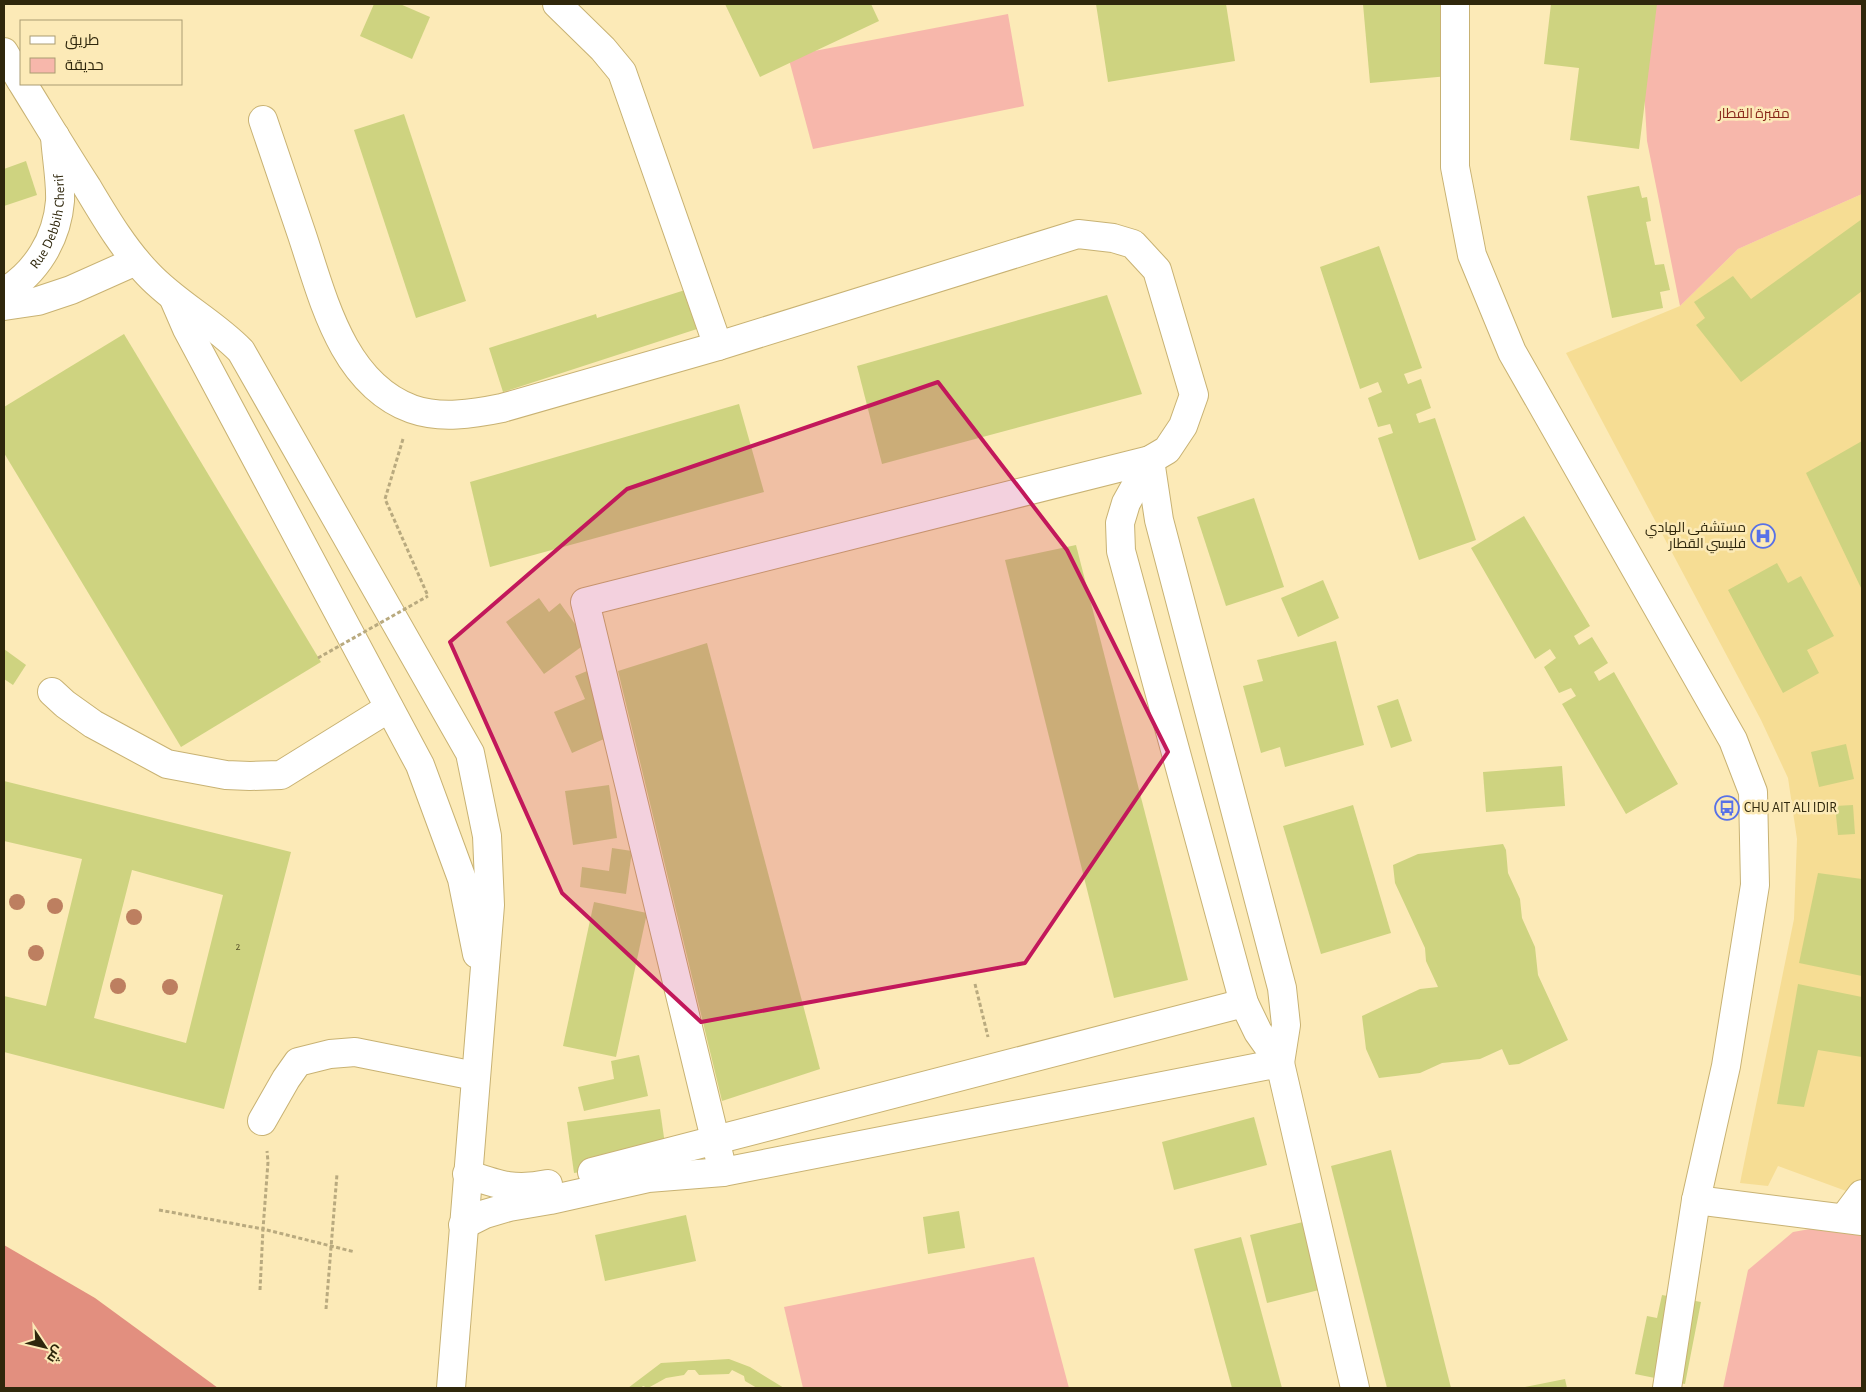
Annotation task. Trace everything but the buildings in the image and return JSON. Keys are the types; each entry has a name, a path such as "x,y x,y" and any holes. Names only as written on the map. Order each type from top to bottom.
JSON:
{"main road":[{"path":"557,4 603,49 622,72 718,346"},
{"path":"1455,4 1455,167 1472,255 1512,352 1733,740 1753,792 1755,885 1726,1066 1696,1200 1667,1388"},
{"path":"4,52 20,79"},
{"path":"24,85 112,228 136,261 173,298 210,323 241,352 470,753 487,836 490,906 451,1388"},
{"path":"263,120 328,314 352,359 382,393 412,409 437,414 469,414 502,408 718,346 1078,234 1113,238 1133,244 1157,270 1194,395 1183,426 1167,450 1150,460 584,602 723,1172"},
{"name":"Rue Debbih Cherif","path":"4,292 16,285 39,260 53,234 60,200 55,136"},
{"path":"4,306 38,301 71,290 136,261"},
{"path":"173,298 192,338 420,765 462,879 483,987"},
{"path":"1150,460 1126,503 1120,522 1121,551 1244,1003 1258,1032 1280,1063"},
{"path":"1150,460 1159,520 1282,988 1286,1025 1280,1063 1355,1388"},
{"path":"52,692 93,724 166,764 197,771 234,776 281,775 389,708"},
{"path":"467,1174 502,1186 519,1188 547,1184 1244,1003"},
{"path":"262,1121 298,1062 330,1054 356,1052 475,1076"},
{"path":"463,1225 485,1214 509,1207 550,1200 648,1178 723,1172 1280,1063"},
{"path":"1696,1200 1853,1219 1862,1194"}],"path":[{"path":"318,658 428,596 385,499 412,409"},
{"path":"976,984 994,1067"},
{"path":"260,1290 268,1162"},
{"path":"326,1309 337,1174"},
{"path":"159,1210 263,1229 355,1252"}],"highlighted area":[{"path":"938,382 1067,550 1168,752 1025,963 701,1022 562,893 450,642 627,489"}],"shaded area":[{"name":"مستشفى الهادي فليسي القطار","path":"1862,194 1862,1186 1857,1195 1778,1166 1768,1186 1740,1183 1794,919 1797,839 1788,778 1761,720 1566,353 1680,306 1738,249"},
{"path":"4,1245 95,1298 218,1388 4,1388"}],"green space":[{"name":"مقبرة القطار","path":"1639,4 1862,4 1862,194 1738,249 1680,306 1647,141"},
{"path":"1008,14 1024,106 813,149 788,56"},
{"path":"1849,1222 1862,1224 1862,1388 1723,1388 1748,1270 1793,1232"},
{"path":"1034,1257 1069,1388 803,1388 784,1307"}],"place":[{"name":"مستشفى الهادي فليسي القطار","path":"1763,536"},
{"name":"CHU AIT ALI IDIR","path":"1727,808"}]}
